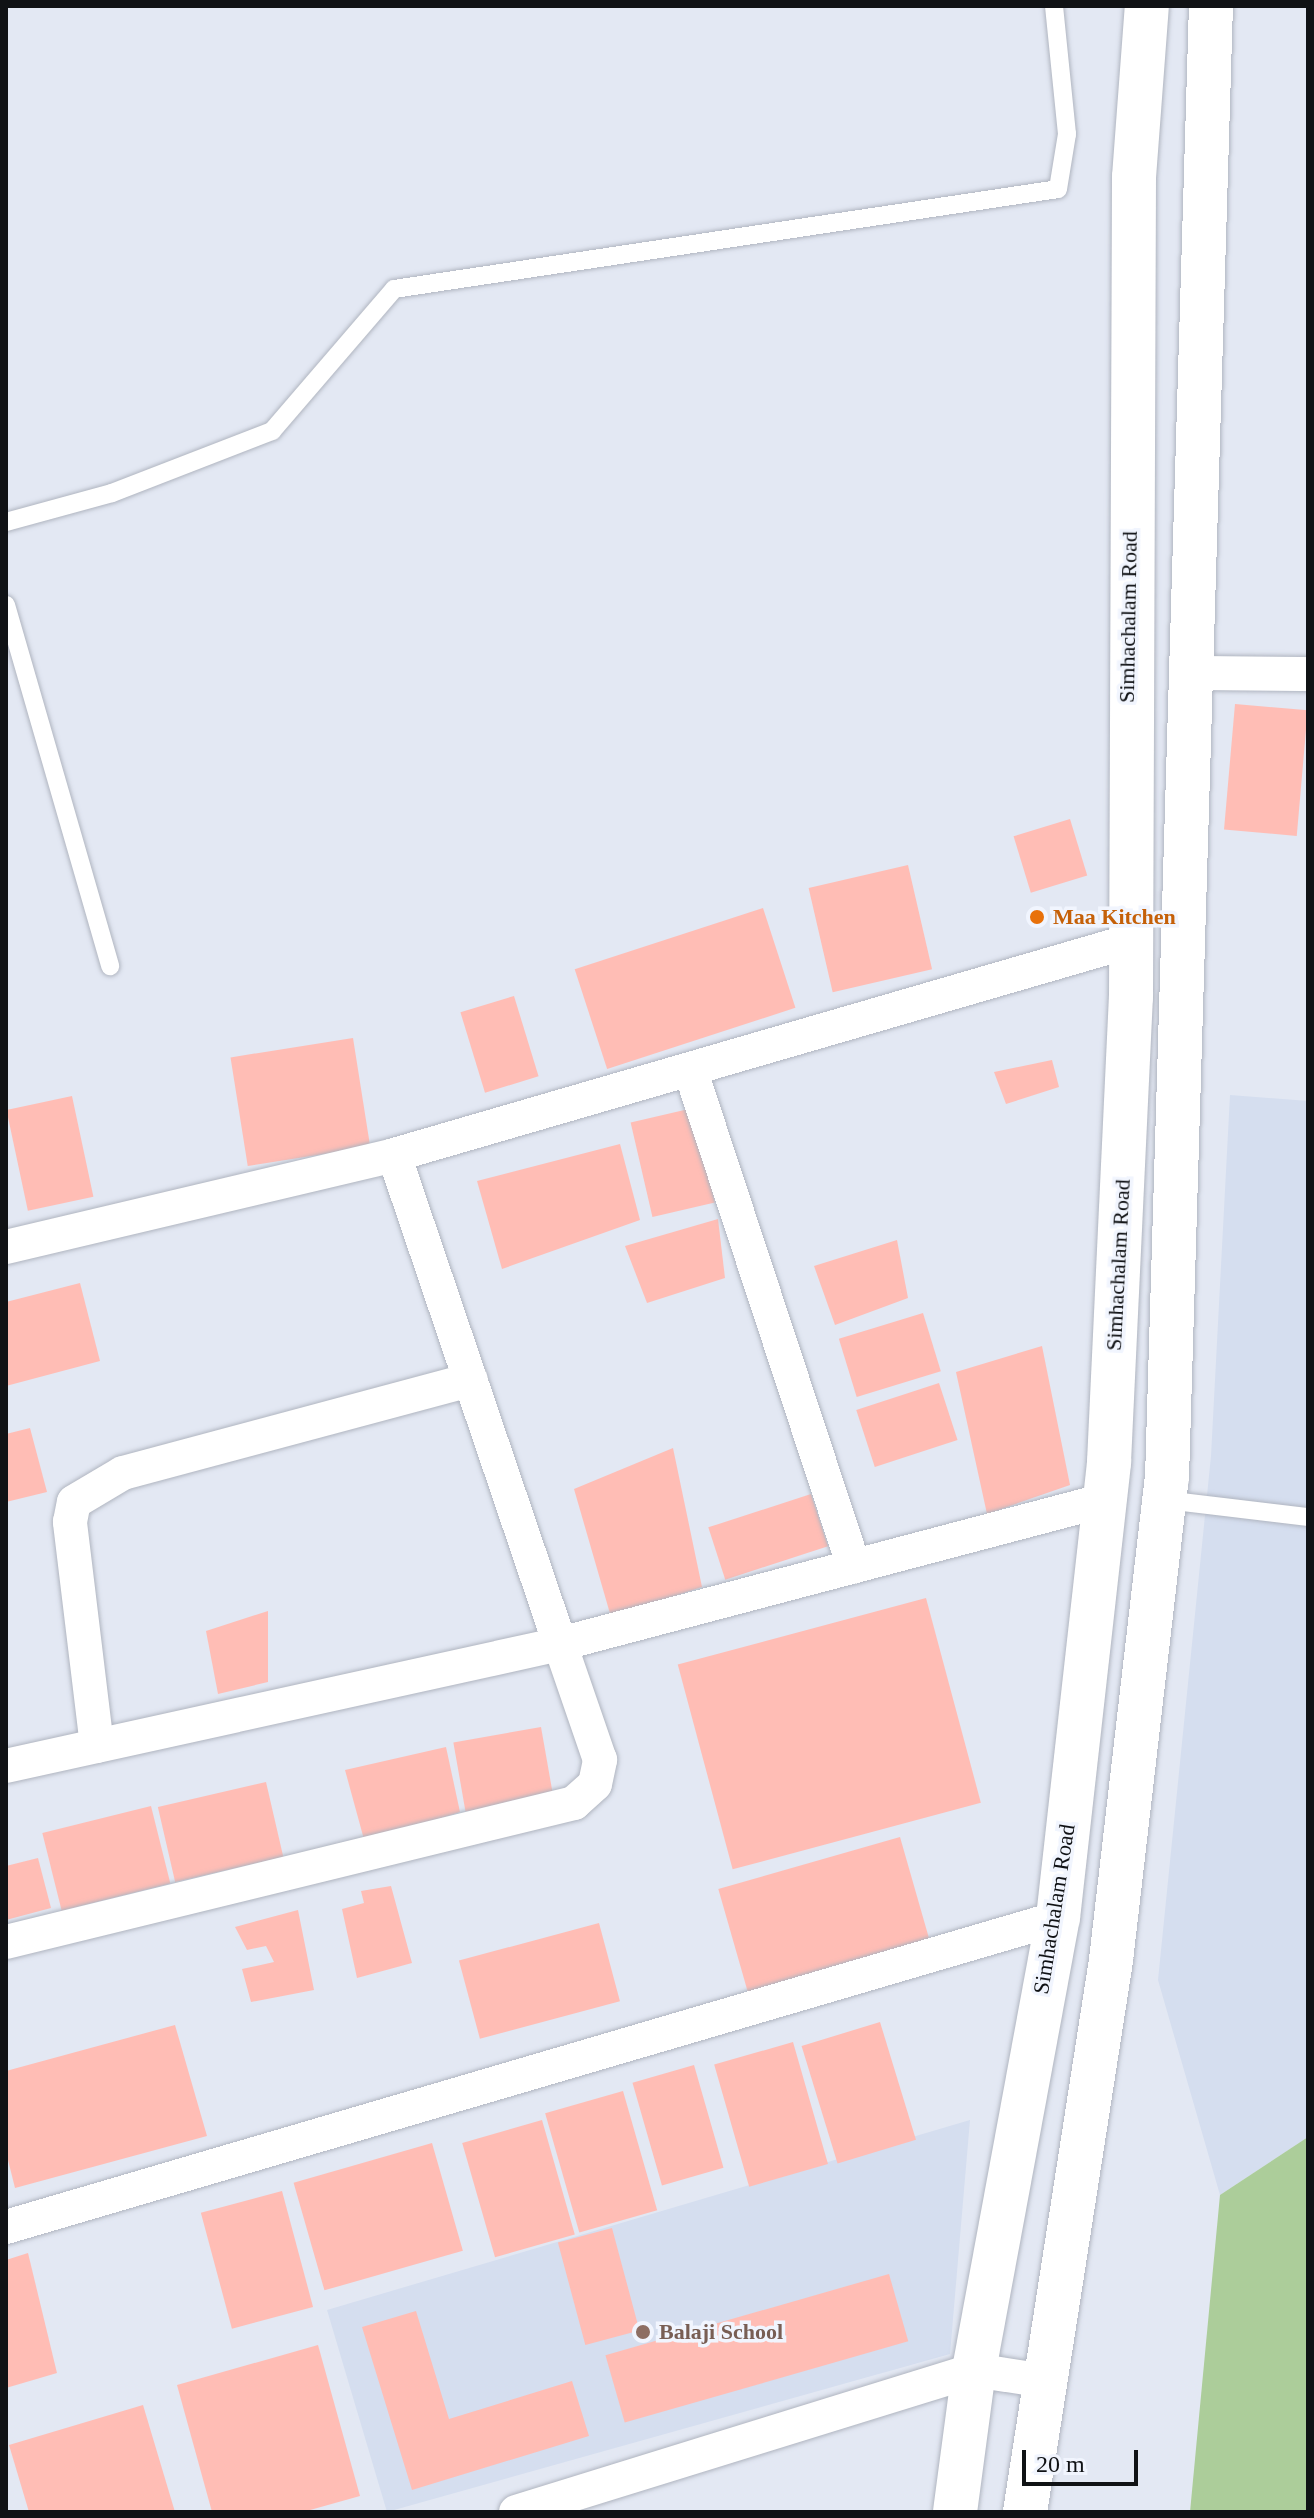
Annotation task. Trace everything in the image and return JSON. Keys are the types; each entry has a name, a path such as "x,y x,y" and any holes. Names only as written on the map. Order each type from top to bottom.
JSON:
{"main road":[{"name":"Simhachalam Road","path":"955,2512 974,2370 1058,1918 1107,1481 1130,941 1127,674 1134,177 1147,6"},
{"path":"1025,2512 1111,1960 1166,1489 1194,673 1197,296 1211,6"},
{"path":"1127,674 1194,673"},
{"path":"1107,1481 1166,1489"}],"street":[{"path":"1194,673 1308,674"},
{"path":"6,1247 394,1155 1130,941"},
{"path":"690,1069 854,1567"},
{"path":"6,1942 574,1803 595,1784 600,1760 394,1155"},
{"path":"97,1746 70,1522 82,1494 123,1473 471,1380"},
{"path":"6,1766 560,1644 854,1567 1107,1481"},
{"path":"6,2227 1058,1918"},
{"path":"516,2512 974,2370 1045,2381"}],"lane":[{"path":"6,522 112,493 272,431 394,289 1058,189 1067,134 1054,6"},
{"path":"6,605 110,966"},
{"path":"1166,1489 1308,1517"}],"shaded area":[{"path":"1230,1095 1308,1101 1308,2137 1220,2195 1158,1980 1211,1456"},
{"name":"Balaji School","path":"970,2120 950,2354 387,2512 327,2310"}],"green space":[{"path":"1308,2137 1308,2512 1190,2512 1220,2195"}],"building":[{"path":"1235,704 1308,710 1297,836 1224,830"},
{"path":"1070,819 1087,875 1031,893 1014,836"},
{"path":"908,865 932,969 833,992 809,888"},
{"path":"763,908 795,1008 607,1069 575,969"},
{"path":"514,996 539,1076 485,1093 460,1012"},
{"path":"353,1038 370,1147 248,1166 231,1057"},
{"path":"1052,1060 1059,1087 1006,1104 994,1072"},
{"path":"72,1096 93,1197 28,1211 6,1110"},
{"path":"693,1108 715,1203 652,1217 631,1122"},
{"path":"620,1144 640,1220 502,1269 477,1181"},
{"path":"718,1219 725,1278 647,1303 625,1246"},
{"path":"897,1240 908,1298 835,1325 814,1266"},
{"path":"80,1283 100,1361 6,1386 6,1302"},
{"path":"923,1313 941,1371 857,1397 839,1339"},
{"path":"1042,1346 1070,1485 987,1514 956,1372"},
{"path":"939,1383 958,1440 875,1467 856,1410"},
{"path":"30,1428 47,1492 6,1502 6,1434"},
{"path":"673,1448 702,1587 611,1617 574,1489"},
{"path":"811,1494 828,1546 725,1580 708,1527"},
{"path":"926,1598 981,1803 733,1869 678,1665"},
{"path":"268,1611 268,1682 218,1694 206,1631"},
{"path":"541,1727 553,1796 466,1811 453,1742"},
{"path":"446,1747 460,1812 365,1843 345,1770"},
{"path":"266,1782 283,1857 175,1882 158,1807"},
{"path":"151,1806 170,1884 62,1911 42,1833"},
{"path":"900,1837 931,1945 749,1997 718,1889"},
{"path":"38,1858 51,1908 6,1920 6,1866"},
{"path":"391,1886 412,1963 357,1978 342,1909 364,1903 361,1891"},
{"path":"298,1910 314,1990 251,2002 242,1969 274,1962 266,1946 247,1950 235,1927"},
{"path":"599,1923 620,2001 480,2039 459,1961"},
{"path":"880,2022 916,2140 838,2164 802,2046"},
{"path":"175,2025 207,2136 15,2188 6,2152 6,2071"},
{"path":"793,2042 828,2164 749,2187 714,2065"},
{"path":"694,2065 723,2168 662,2185 632,2083"},
{"path":"623,2091 657,2210 579,2233 545,2113"},
{"path":"542,2120 575,2234 495,2257 462,2143"},
{"path":"432,2143 463,2251 324,2290 294,2183"},
{"path":"282,2191 313,2307 232,2329 201,2213"},
{"path":"612,2228 639,2330 585,2345 558,2242"},
{"path":"28,2253 57,2373 6,2388 6,2260"},
{"path":"889,2274 908,2341 625,2423 605,2355"},
{"path":"416,2311 449,2419 572,2381 589,2436 412,2490 362,2327"},
{"path":"318,2345 360,2496 303,2512 212,2512 177,2385"},
{"path":"143,2405 175,2512 29,2512 9,2445"}],"place":[{"name":"Maa Kitchen","path":"1037,917"},
{"name":"Balaji School","path":"643,2332"}]}
